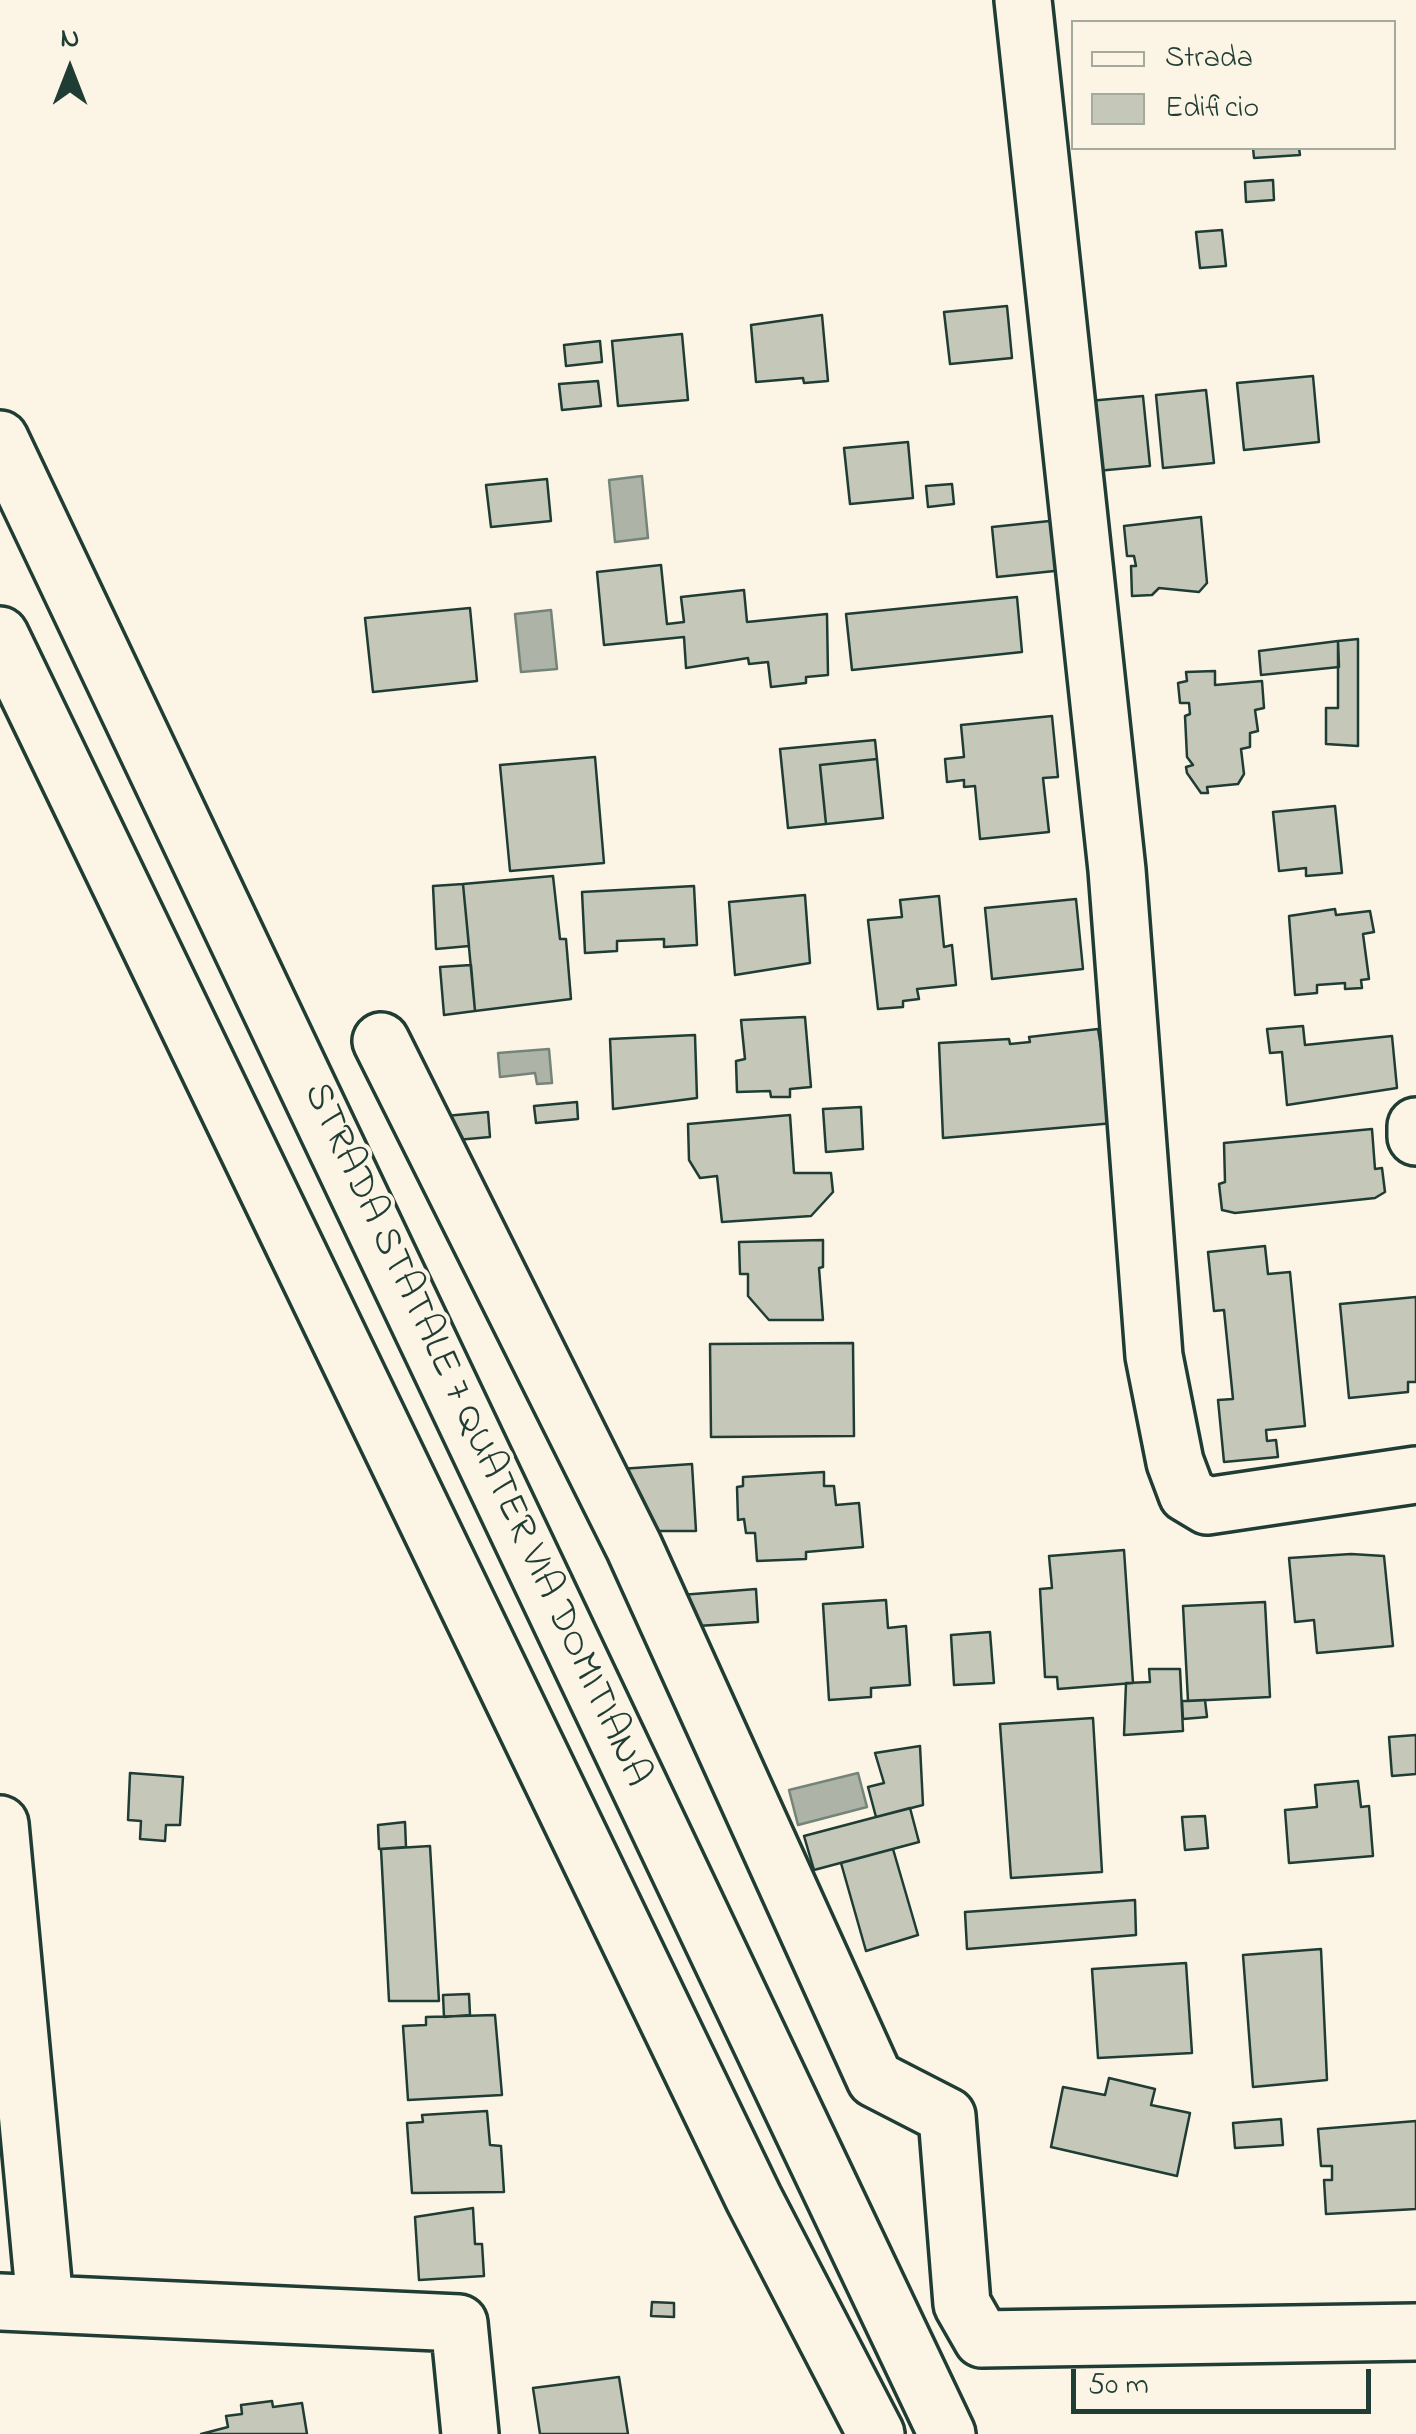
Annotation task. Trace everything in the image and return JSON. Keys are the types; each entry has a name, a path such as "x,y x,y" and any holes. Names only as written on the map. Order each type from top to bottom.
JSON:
{"main road":[{"path":"1023,0 1118,870 1154,1356 1175,1462 1187,1494 1207,1506 1416,1475"},
{"name":"STRADA STATALE 7 QUATER VIA DOMITIANA","path":"0,439 947,2434"},
{"name":"STRADA STATALE 7 QUATER VIA DOMITIANA","path":"0,635 746,2181 876,2434"},
{"path":"381,1040 642,1564 875,2079 946,2116 962,2304 982,2339 1416,2332"},
{"path":"1416,1126 1416,1137"},
{"path":"0,1824 22,2303 459,2323 470,2434"}],"shaded area":[{"path":"642,476 648,538 615,542 609,480"},
{"path":"551,610 557,669 521,672 515,614"},
{"path":"549,1049 552,1083 537,1084 535,1073 500,1077 498,1053"},
{"path":"858,1773 867,1807 798,1825 789,1790"}],"building":[{"path":"1253,150 1299,150 1300,155 1254,158"},
{"path":"1273,180 1274,200 1246,202 1245,182"},
{"path":"1222,230 1226,266 1200,268 1196,232"},
{"path":"1007,306 1012,358 950,364 944,312"},
{"path":"822,315 828,381 804,383 803,378 756,382 751,325"},
{"path":"682,334 688,400 618,406 612,341"},
{"path":"600,341 602,362 566,366 564,345"},
{"path":"1313,376 1319,442 1244,450 1237,383"},
{"path":"598,381 601,406 562,410 559,384"},
{"path":"1206,390 1214,463 1163,468 1156,395"},
{"path":"1143,396 1150,466 1086,472 1078,402"},
{"path":"908,442 913,498 850,504 844,448"},
{"path":"547,479 551,521 491,527 486,485"},
{"path":"952,484 954,504 928,507 926,486"},
{"path":"1201,517 1207,583 1199,592 1159,588 1152,595 1132,596 1131,566 1136,566 1134,556 1127,556 1124,526"},
{"path":"1059,520 1064,570 997,577 992,527"},
{"path":"661,565 667,624 684,622 681,597 744,590 747,622 827,614 828,675 806,677 806,683 771,687 768,662 749,664 748,658 686,668 684,637 604,645 597,572"},
{"path":"1017,597 1022,652 852,670 846,614"},
{"path":"470,608 477,681 373,692 365,618"},
{"path":"1358,639 1358,746 1326,744 1326,708 1338,708 1338,641"},
{"path":"1338,641 1339,667 1261,675 1259,651"},
{"path":"1215,671 1215,685 1262,681 1264,708 1255,710 1258,731 1250,733 1250,747 1241,749 1244,774 1238,784 1207,787 1208,793 1201,793 1187,773 1186,767 1193,765 1187,757 1185,716 1190,714 1189,703 1180,703 1178,683 1187,681 1186,672"},
{"path":"1052,716 1058,777 1043,778 1049,832 980,839 975,786 964,787 964,780 947,782 945,759 964,757 961,725"},
{"path":"875,740 877,759 820,765 826,824 788,828 780,749"},
{"path":"595,757 604,863 510,871 500,765"},
{"path":"877,759 883,818 826,824 820,765"},
{"path":"1335,806 1342,873 1306,876 1306,868 1279,871 1273,812"},
{"path":"553,876 560,939 566,939 571,999 475,1011 463,884"},
{"path":"463,884 469,946 436,949 433,886"},
{"path":"694,886 697,945 664,947 664,939 617,941 617,951 585,953 582,892"},
{"path":"805,895 810,963 735,975 729,902"},
{"path":"939,896 944,947 952,945 956,985 917,989 919,999 903,1001 903,1007 878,1009 868,920 902,917 900,900"},
{"path":"1076,899 1083,969 992,979 985,908"},
{"path":"1335,909 1336,915 1370,911 1374,932 1363,934 1369,979 1361,980 1362,988 1345,989 1345,983 1317,985 1317,993 1295,995 1289,916"},
{"path":"471,965 475,1011 444,1015 440,967"},
{"path":"805,1017 811,1087 790,1089 790,1097 771,1097 770,1091 737,1092 736,1061 745,1059 741,1020"},
{"path":"1303,1026 1305,1045 1392,1036 1397,1088 1287,1105 1282,1052 1270,1053 1267,1029"},
{"path":"1098,1029 1114,1123 943,1138 939,1043 1009,1039 1010,1044 1030,1042 1029,1037"},
{"path":"695,1035 697,1098 613,1109 610,1039"},
{"path":"577,1102 578,1119 536,1123 534,1106"},
{"path":"861,1107 863,1149 826,1152 823,1109"},
{"path":"488,1112 490,1137 445,1141 435,1117"},
{"path":"790,1115 794,1173 831,1173 833,1192 811,1216 722,1222 717,1176 700,1178 689,1160 688,1124"},
{"path":"1372,1129 1375,1169 1382,1168 1385,1192 1375,1198 1235,1213 1222,1210 1219,1184 1225,1182 1224,1143"},
{"path":"823,1240 823,1267 819,1268 823,1320 769,1320 748,1296 748,1274 740,1274 739,1242"},
{"path":"1265,1246 1268,1274 1290,1272 1305,1426 1266,1430 1267,1441 1276,1440 1278,1457 1224,1462 1218,1400 1233,1399 1224,1310 1214,1311 1208,1252"},
{"path":"1416,1297 1416,1382 1408,1382 1408,1392 1349,1398 1340,1304"},
{"path":"853,1343 854,1436 711,1437 710,1344"},
{"path":"692,1464 696,1531 651,1531 620,1469"},
{"path":"824,1472 824,1486 834,1486 836,1505 859,1503 863,1547 806,1552 806,1559 757,1561 755,1533 746,1533 744,1519 738,1520 737,1487 743,1486 743,1477"},
{"path":"1124,1550 1133,1683 1058,1689 1057,1677 1045,1677 1040,1589 1052,1588 1049,1556"},
{"path":"1384,1556 1393,1646 1317,1653 1314,1620 1295,1622 1289,1558"},
{"path":"756,1589 758,1622 698,1626 681,1595"},
{"path":"886,1600 888,1628 906,1626 910,1685 871,1688 871,1697 829,1700 823,1604"},
{"path":"1265,1602 1270,1697 1188,1701 1183,1606"},
{"path":"990,1632 994,1683 954,1685 951,1635"},
{"path":"1149,1669 1180,1669 1183,1731 1124,1735 1126,1683 1150,1682"},
{"path":"1205,1700 1207,1717 1183,1719 1182,1701"},
{"path":"1093,1718 1102,1872 1011,1878 1000,1724"},
{"path":"1416,1735 1416,1774 1392,1776 1389,1737"},
{"path":"920,1746 923,1805 876,1817 868,1787 884,1783 875,1753"},
{"path":"130,1773 183,1777 180,1825 166,1825 165,1841 140,1839 141,1821 128,1820"},
{"path":"1358,1781 1361,1807 1369,1806 1373,1856 1289,1863 1285,1810 1317,1807 1315,1785"},
{"path":"910,1808 919,1842 814,1870 804,1836"},
{"path":"1205,1816 1208,1848 1185,1850 1182,1817"},
{"path":"405,1822 406,1847 379,1849 378,1825"},
{"path":"430,1846 439,2001 389,2001 381,1849"},
{"path":"893,1849 918,1935 866,1951 841,1863"},
{"path":"1135,1900 1136,1935 967,1949 965,1912"},
{"path":"1321,1949 1327,2080 1253,2087 1243,1955"},
{"path":"1186,1963 1192,2053 1098,2058 1092,1969"},
{"path":"469,1994 470,2015 444,2017 443,1995"},
{"path":"495,2015 502,2095 408,2100 403,2026 426,2025 426,2017"},
{"path":"1109,2078 1155,2089 1151,2105 1190,2113 1177,2176 1051,2147 1063,2087 1105,2095"},
{"path":"487,2111 490,2145 501,2146 504,2192 412,2193 407,2123 423,2122 422,2115"},
{"path":"1281,2119 1283,2145 1235,2148 1233,2123"},
{"path":"1416,2121 1416,2209 1326,2214 1324,2180 1332,2180 1332,2166 1321,2166 1318,2129"},
{"path":"473,2208 475,2244 482,2244 484,2276 419,2280 415,2217"},
{"path":"652,2302 674,2303 674,2317 651,2316"},
{"path":"619,2377 628,2434 540,2434 533,2388"},
{"path":"272,2401 273,2407 302,2403 307,2434 201,2434 228,2427 226,2416 242,2414 241,2405"}]}
